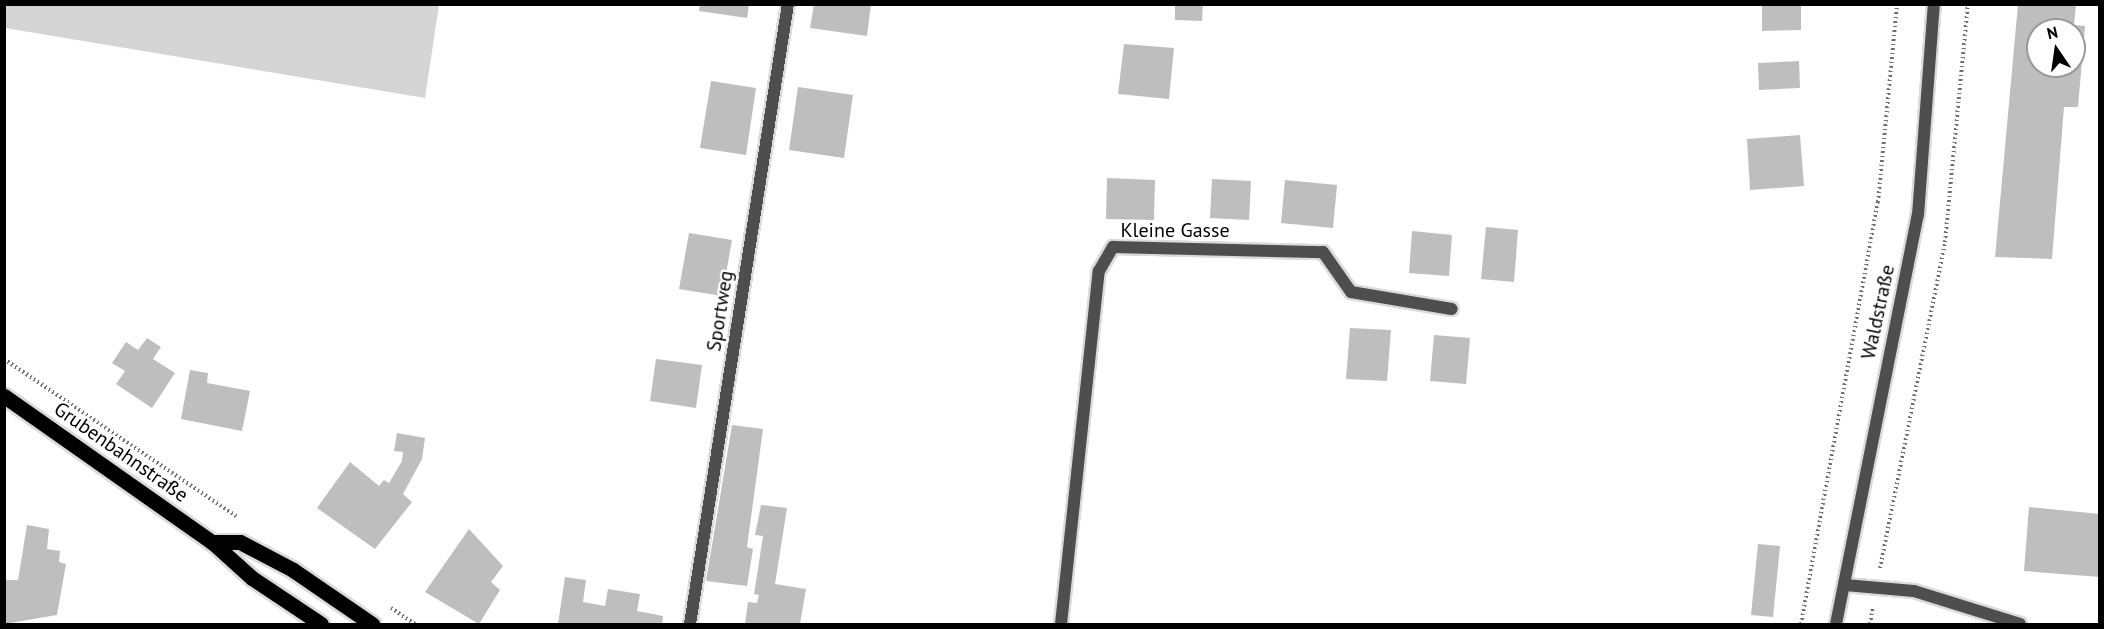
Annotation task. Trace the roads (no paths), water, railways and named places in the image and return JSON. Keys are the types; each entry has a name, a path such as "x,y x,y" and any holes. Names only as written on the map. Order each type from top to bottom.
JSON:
{"main road":[{"name":"Grubenbahnstraße","path":"4,396 213,542 252,578 321,624"},
{"path":"213,542 240,542 293,570 372,624"}],"street":[{"name":"Sportweg","path":"690,624 789,4"},
{"name":"Waldstraße","path":"1836,624 1918,214 1934,4"},
{"name":"Kleine Gasse","path":"1061,624 1099,271 1113,247 1323,252 1351,292 1452,309"},
{"path":"1845,585 1914,591 2020,624"}]}
